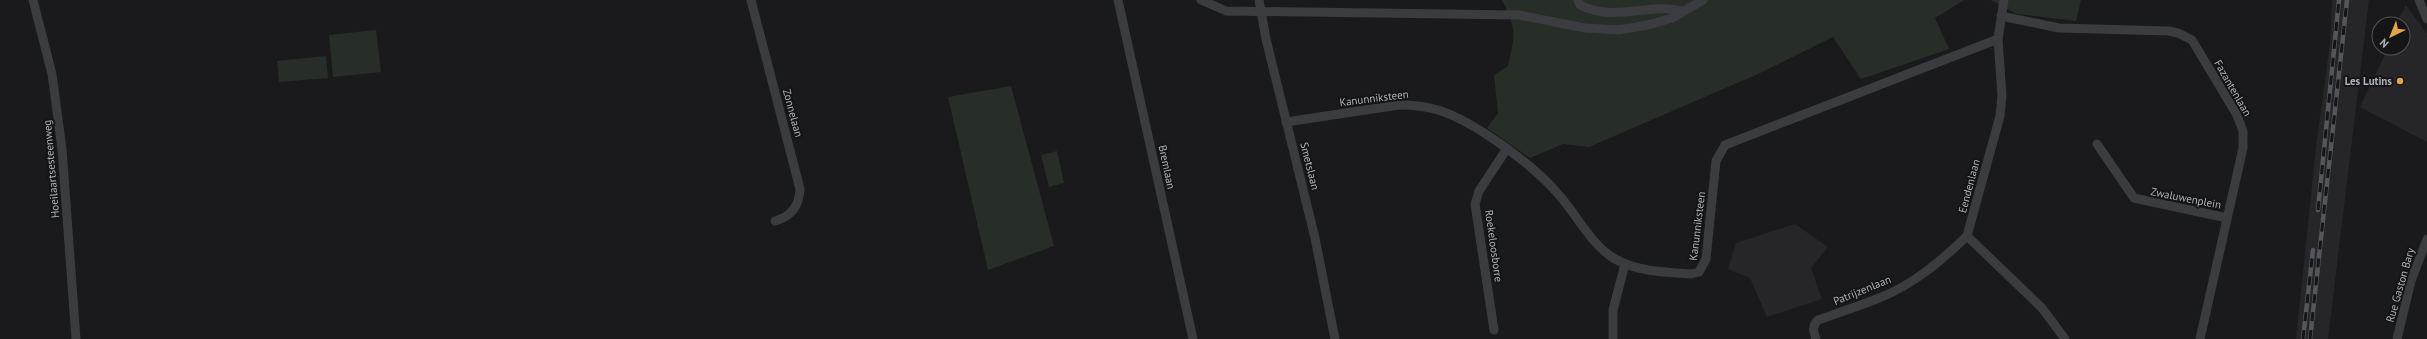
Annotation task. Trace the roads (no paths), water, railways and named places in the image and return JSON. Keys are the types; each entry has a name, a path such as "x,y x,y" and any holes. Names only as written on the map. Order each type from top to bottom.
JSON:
{"street":[{"name":"Hoeilaartsesteenweg","path":"33,0 52,74 62,149 76,339"},
{"name":"Zonnelaan","path":"751,0 800,189 800,200 796,208 785,218 775,221"},
{"name":"Bremlaan","path":"1118,0 1193,339"},
{"path":"1201,0 1226,11 1261,13 1533,16 1585,28 1620,30 1648,25 1672,18 1703,0"},
{"name":"Smetslaan","path":"1259,0 1286,122 1315,238 1335,339"},
{"path":"1578,0 1580,5 1586,8 1620,14 1672,8 1683,11"},
{"name":"Eendenlaan","path":"1966,236 2000,116 2002,96 1998,38 2004,0"},
{"path":"2420,0 2427,19"},
{"name":"Fazantenlaan","path":"2001,16 2059,28 2169,31 2178,33 2192,40 2237,115 2243,131 2243,148 2200,339"},
{"name":"Kanunniksteen","path":"1286,122 1399,105 1417,105 1438,110 1459,119 1506,150 1559,194 1602,249 1625,264 1636,269 1691,274 1704,267 1716,161 1719,153 1731,142 1998,38"},
{"name":"Zwaluwenplein","path":"2097,144 2134,198 2227,218"},
{"name":"Roekeloosborre","path":"1494,330 1475,204 1479,192 1506,150"},
{"path":"1966,236 2042,308 2065,339"},
{"name":"Patrijzenlaan","path":"1816,339 1813,333 1814,325 1818,320 1880,298 1901,287 1927,270 1966,236"},
{"name":"Rue Gaston Bary","path":"2397,339 2411,282 2427,239"},
{"path":"1613,339 1613,310 1625,264"}],"railway":[{"path":"2318,210 2339,0"},
{"path":"2310,339 2347,0"},
{"path":"2303,339 2313,250"}],"place":[{"name":"Les Lutins","path":"2400,81"}]}
